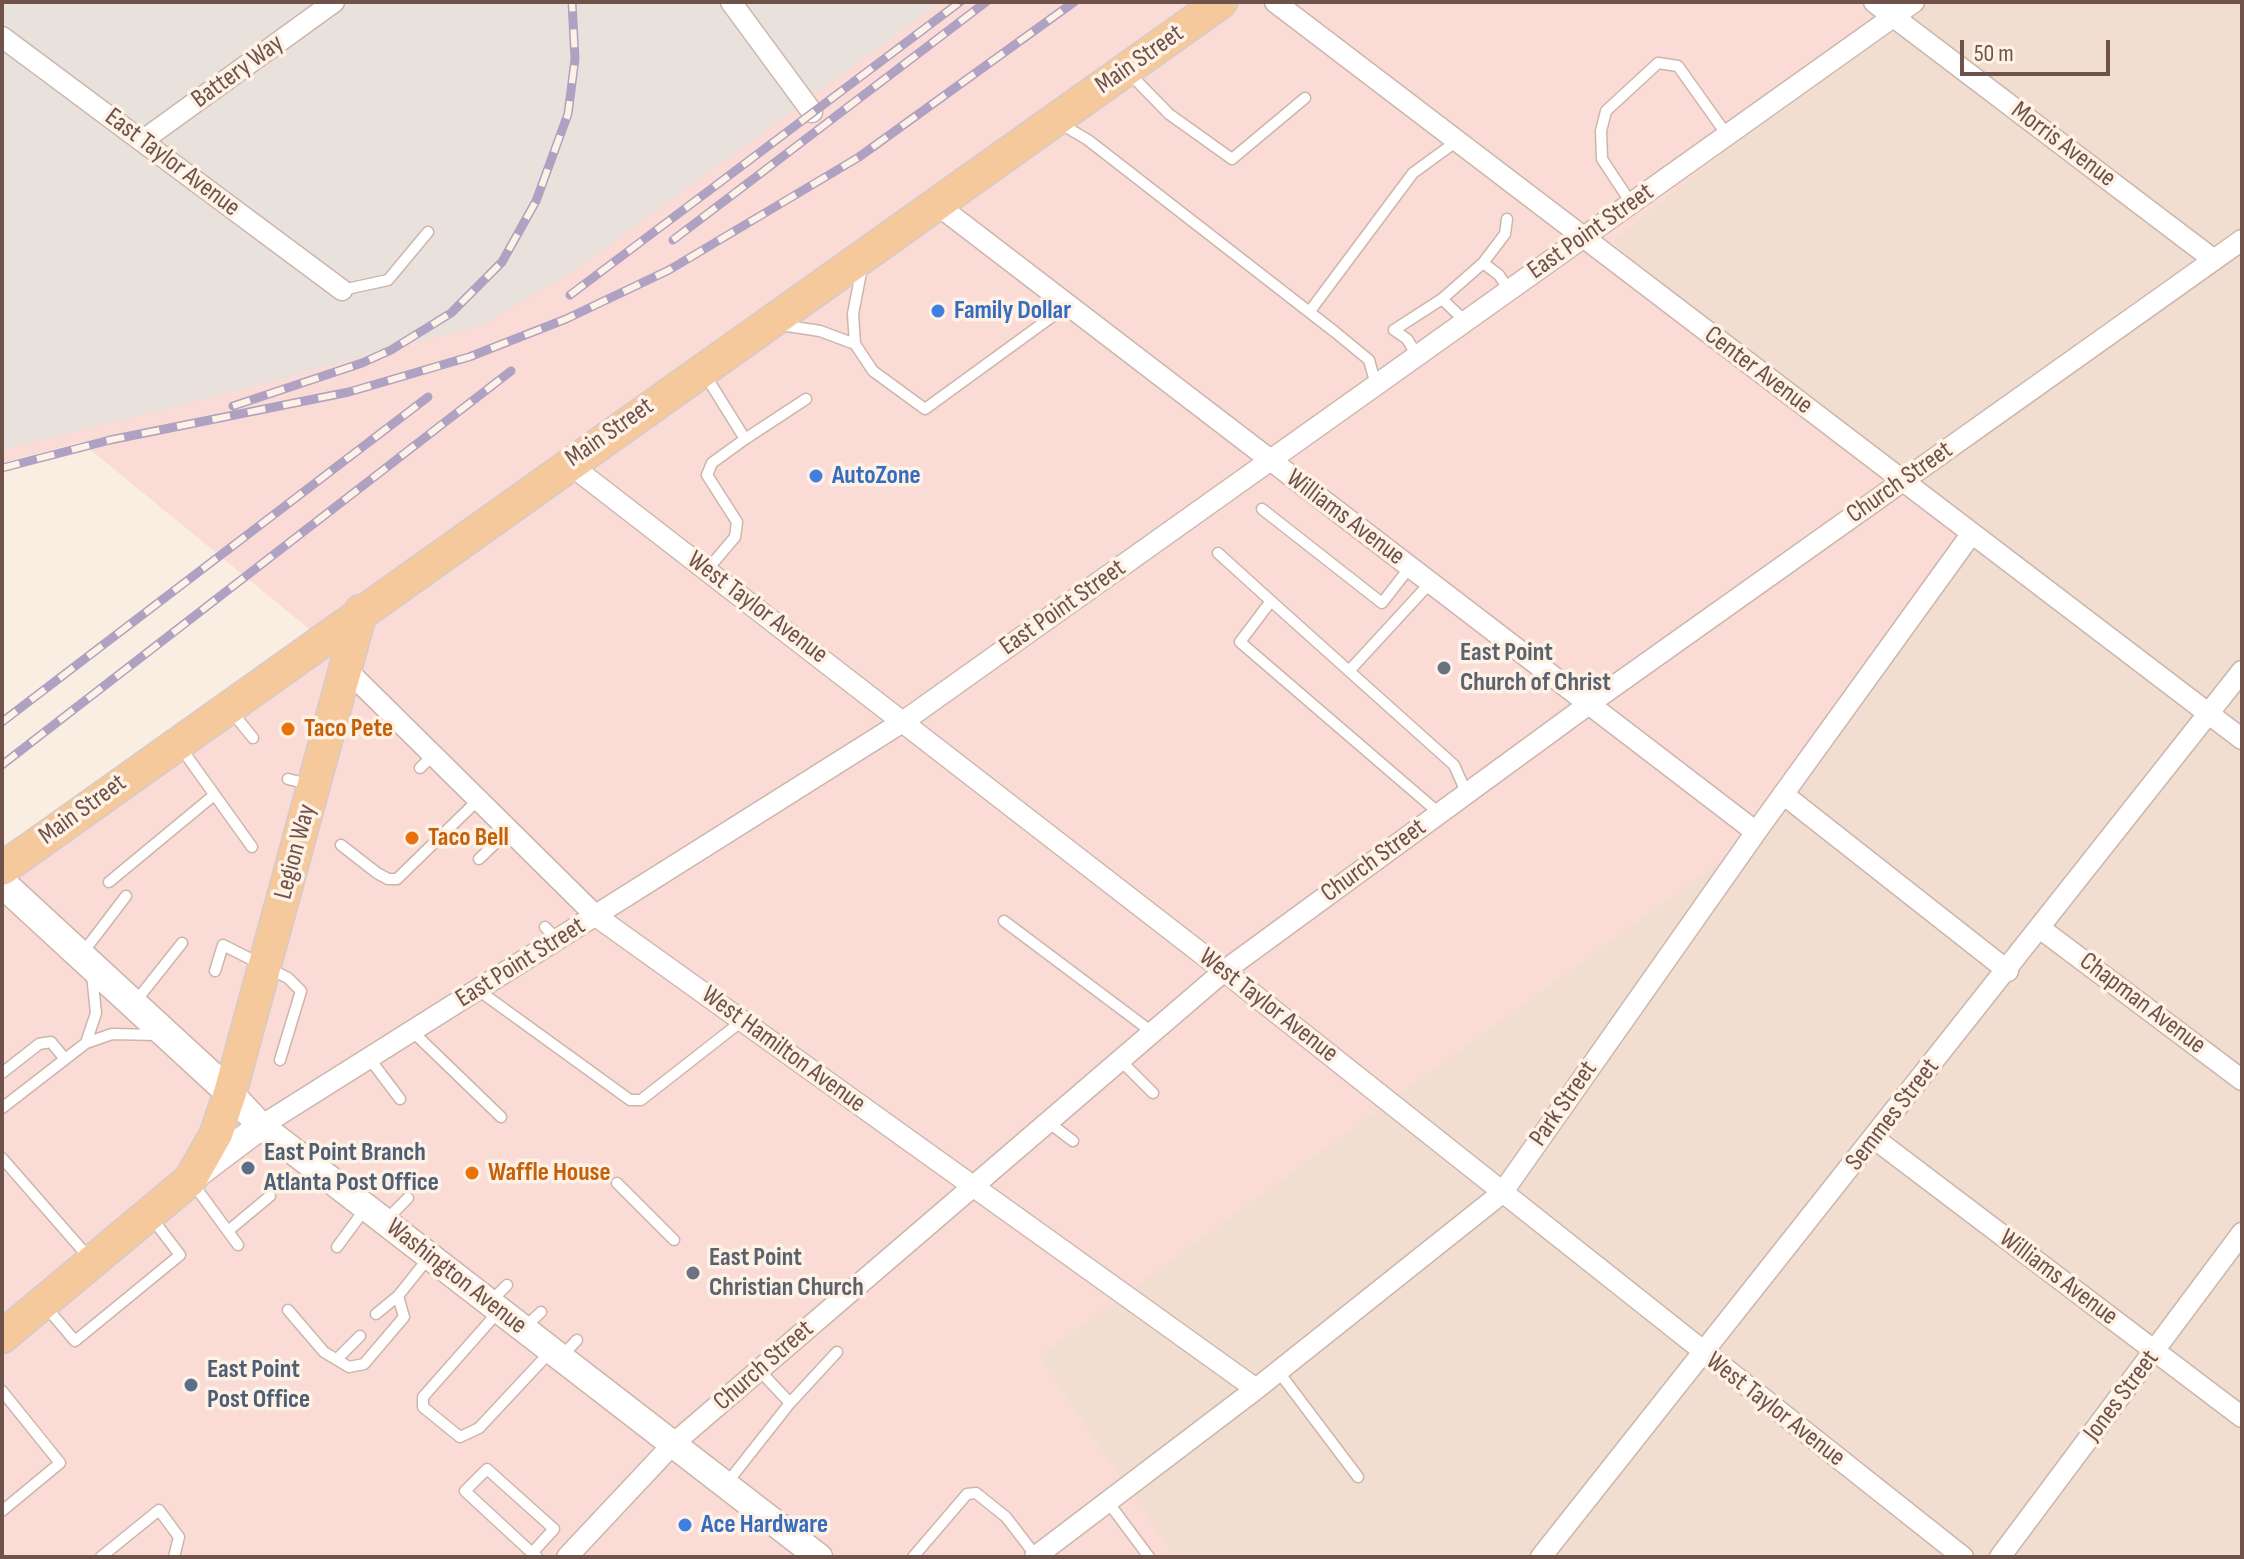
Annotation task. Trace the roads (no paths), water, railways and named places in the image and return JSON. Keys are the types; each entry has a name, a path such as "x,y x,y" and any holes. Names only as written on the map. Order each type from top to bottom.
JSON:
{"main road":[{"name":"Main Street","path":"2,869 701,368 1221,2"},
{"name":"Legion Way","path":"230,1093 265,965 301,782 346,669 361,611"},
{"name":"Washington Avenue","path":"2,883 230,1093"},
{"name":"East Point Street","path":"4,1330 43,1302 190,1180 216,1134 230,1093"}],"street":[{"name":"Battery Way","path":"142,141 334,2"},
{"path":"731,2 812,112"},
{"name":"Center Avenue","path":"1275,2 2242,739"},
{"name":"Morris Avenue","path":"1874,2 2214,260"},
{"name":"East Point Street","path":"190,1180 261,1126 478,990 551,933 596,916 904,721 1914,2"},
{"name":"East Taylor Avenue","path":"2,37 342,290"},
{"name":"Williams Avenue","path":"935,203 1756,832"},
{"name":"Church Street","path":"567,1557 673,1444 1224,971 1589,704 2242,240"},
{"name":"West Taylor Avenue","path":"568,463 1224,971 1963,1557"},
{"name":"Park Street","path":"1036,1556 1256,1389 1502,1193 1783,794 1972,533"},
{"name":"West Hamilton Avenue","path":"346,669 426,762 478,800 596,916 1256,1389"},
{"name":"Semmes Street","path":"1541,1557 2008,971 2242,671"},
{"path":"1783,794 2008,971"},
{"name":"Chapman Avenue","path":"2041,929 2242,1080"},
{"name":"Washington Avenue","path":"230,1093 261,1126 320,1157 376,1214 430,1256 532,1320 673,1444 809,1554"},
{"name":"Williams Avenue","path":"1875,1139 2242,1417"},
{"name":"Jones Street","path":"2000,1557 2242,1233"}],"lane":[{"path":"1631,203 1602,159 1601,131 1606,111 1658,63 1678,66 1727,135"},
{"path":"1125,70 1169,114 1232,159 1305,98"},
{"path":"1053,120 1088,140 1310,311 1369,360 1376,385"},
{"path":"1310,311 1413,173 1457,141"},
{"path":"1417,355 1407,339 1394,330 1442,299 1483,263 1505,234 1507,219"},
{"path":"342,290 388,280 428,232"},
{"path":"869,250 857,286 855,344 873,371 925,409 1068,305"},
{"path":"1483,263 1499,275 1509,290"},
{"path":"1442,299 1465,321"},
{"path":"763,325 820,331 855,344"},
{"path":"701,368 745,439"},
{"path":"707,570 735,537 737,522 707,475 712,463 806,399"},
{"path":"1262,509 1382,603 1410,567"},
{"path":"1218,553 1454,765 1467,794"},
{"path":"1349,671 1430,583"},
{"path":"1271,601 1240,642 1439,813"},
{"path":"228,707 253,738"},
{"path":"177,743 252,847"},
{"path":"109,882 213,796"},
{"path":"341,845 377,873 388,879 397,879 478,800"},
{"path":"479,859 509,830"},
{"path":"86,1043 96,1013 85,959 126,896"},
{"path":"1004,921 1152,1032"},
{"path":"134,1003 182,943"},
{"path":"215,971 223,945 288,978 301,991 280,1060"},
{"path":"478,990 630,1100 641,1100 742,1021"},
{"path":"412,1031 501,1117"},
{"path":"2,1108 86,1043 112,1034 144,1033 171,1037"},
{"path":"2,1073 39,1044 51,1042 65,1059"},
{"path":"369,1058 400,1099"},
{"path":"1120,1060 1153,1093"},
{"path":"1048,1122 1073,1141"},
{"path":"2,1158 92,1262"},
{"path":"190,1180 238,1245"},
{"path":"617,1183 674,1240"},
{"path":"228,1231 270,1196"},
{"path":"337,1247 376,1214 408,1198"},
{"path":"43,1302 75,1341 180,1255 149,1214"},
{"path":"376,1314 398,1296 430,1256"},
{"path":"288,1310 324,1352 349,1367 364,1364 374,1356 404,1317 398,1296"},
{"path":"499,1299 423,1397 423,1407 460,1437 479,1428 563,1349"},
{"path":"337,1359 360,1336"},
{"path":"725,1485 790,1403 837,1352"},
{"path":"759,1370 790,1403"},
{"path":"1278,1371 1358,1477"},
{"path":"2,1391 60,1463 2,1511"},
{"path":"487,1469 554,1529 534,1555 465,1491 487,1469"},
{"path":"913,1557 967,1494 976,1493 1006,1517 1036,1556"},
{"path":"1108,1502 1149,1557"},
{"path":"101,1557 159,1510 179,1537 174,1557"}],"railway":[{"path":"233,406 362,363 391,350 451,313 502,262 536,201 568,114 575,59 572,2"},
{"path":"570,295 960,2"},
{"path":"673,240 986,2"},
{"path":"2,468 110,440 349,392 469,357 566,319 669,270 859,157 1074,2"},
{"path":"2,765 511,371"},
{"path":"2,722 428,397"}],"place":[{"name":"Family Dollar","path":"938,311"},
{"name":"AutoZone","path":"816,476"},
{"name":"East Point Church of Christ","path":"1444,668"},
{"name":"Taco Pete","path":"288,729"},
{"name":"Taco Bell","path":"412,838"},
{"name":"East Point Branch Atlanta Post Office","path":"248,1168"},
{"name":"Waffle House","path":"472,1173"},
{"name":"East Point Christian Church","path":"693,1273"},
{"name":"East Point Post Office","path":"191,1385"},
{"name":"Ace Hardware","path":"685,1525"}]}
